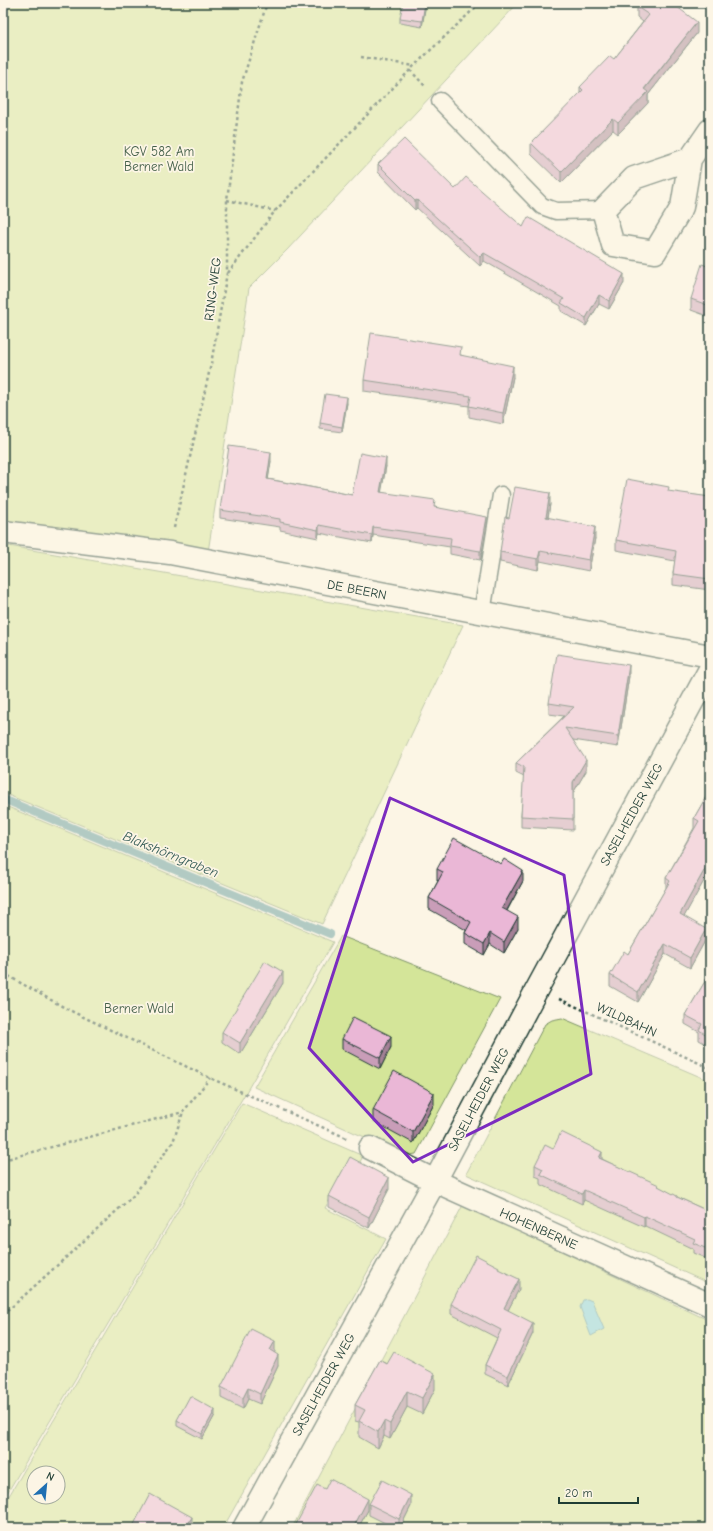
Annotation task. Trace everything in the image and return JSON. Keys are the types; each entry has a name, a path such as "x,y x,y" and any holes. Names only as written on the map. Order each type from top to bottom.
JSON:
{"street":[{"path":"690,159 634,178 603,210 613,245 655,252 682,207 690,159 710,130"},
{"name":"DE BEERN","path":"3,532 170,553 710,656"},
{"name":"SASELHEIDER WEG","path":"244,1528 435,1181 536,989 710,669"},
{"name":"HOHENBERNE","path":"370,1148 435,1181 710,1305"}],"lane":[{"path":"440,101 542,206 556,211 603,210"},
{"path":"482,613 501,495"}],"path":[{"name":"RING-WEG","path":"170,553 178,508 211,364 227,273 227,200 242,82 267,3"},
{"path":"227,273 275,211 414,66 480,3"},
{"path":"362,57 414,66"},
{"path":"227,200 275,211"},
{"path":"3,973 67,1009 210,1078 370,1148"},
{"name":"WILDBAHN","path":"536,989 710,1068"},
{"path":"3,1315 134,1195 173,1142 183,1112 210,1078"},
{"path":"3,1160 183,1112"}],"highlighted area":[{"path":"390,798 564,875 591,1074 413,1162 309,1048"}],"green space":[{"name":"KGV 582 Am Berner Wald","path":"3,3 518,3 287,250 249,288 208,552 180,550 3,520"},
{"path":"3,545 463,625 322,924 3,793"},
{"name":"Berner Wald","path":"3,805 333,942 245,1094 3,1500"},
{"path":"341,936 500,999 416,1154 410,1155 355,1133 254,1087"},
{"path":"562,1018 710,1081 710,1284 466,1174 545,1024 552,1020"},
{"path":"242,1103 363,1156 358,1166 350,1162 325,1208 386,1239 223,1528 3,1528 3,1506 26,1467 26,1505 66,1505 66,1465 27,1465"},
{"path":"463,1205 710,1321 710,1528 292,1528"}],"water":[{"path":"587,1299 592,1301 604,1329 591,1336 580,1307 583,1300"}],"building":[{"path":"403,3 425,3 422,21 400,18"},
{"path":"640,3 672,3 697,22 644,89 648,92 618,123 613,119 561,172 531,143 583,90 580,87 610,56 614,59 649,15 637,7"},
{"path":"404,139 455,189 466,177 523,227 528,217 624,274 609,301 599,295 586,318 561,303 564,299 484,253 480,257 417,200 415,201 378,164"},
{"path":"702,264 710,267 710,306 691,299"},
{"path":"371,333 461,347 460,355 513,366 503,413 469,406 471,396 364,380"},
{"path":"325,394 347,397 342,427 320,423"},
{"path":"229,446 271,452 267,479 352,495 360,453 386,458 380,492 435,500 434,507 487,517 481,551 450,546 451,538 373,527 372,535 319,525 318,530 280,522 280,519 220,510"},
{"path":"627,479 669,487 668,491 710,497 710,579 673,574 676,551 616,540"},
{"path":"515,487 550,493 546,517 595,527 589,560 540,551 538,559 500,552 505,517 509,518"},
{"path":"557,654 629,665 618,736 565,728 586,760 573,782 573,819 521,816 524,767 516,763 574,707 549,703"},
{"path":"710,790 710,860 680,914 706,929 690,958 665,944 638,992 610,975 624,951 628,954 670,881 666,878 699,821 694,818"},
{"path":"454,838 501,864 504,859 523,871 502,908 518,917 504,942 490,933 484,944 465,933 471,922 429,898 443,872 437,869"},
{"path":"265,961 283,972 240,1043 222,1032"},
{"path":"710,973 710,1037 699,1030 702,1024 685,1015"},
{"path":"353,1017 391,1036 380,1058 342,1039"},
{"path":"394,1071 434,1093 413,1132 373,1110"},
{"path":"561,1132 602,1152 599,1158 659,1185 658,1186 677,1197 710,1212 710,1250 693,1243 695,1239 645,1216 644,1217 584,1190 582,1194 540,1174 543,1169 535,1165 545,1145 553,1149"},
{"path":"350,1157 389,1178 369,1217 329,1196"},
{"path":"476,1255 499,1267 498,1269 519,1279 504,1308 533,1323 508,1376 485,1365 501,1330 451,1304"},
{"path":"251,1329 275,1341 270,1350 278,1355 260,1394 248,1388 243,1398 221,1387"},
{"path":"394,1352 435,1374 422,1398 407,1391 390,1424 384,1421 378,1432 359,1421 365,1410 355,1405 380,1360 387,1364"},
{"path":"190,1396 215,1410 202,1434 177,1420"},
{"path":"330,1479 368,1499 353,1528 347,1528 340,1525 339,1528 294,1528 317,1485 325,1489"},
{"path":"382,1480 411,1495 399,1519 369,1504"},
{"path":"150,1494 192,1517 186,1528 132,1528"}],"waterway":[{"name":"Blakshörngraben","path":"3,799 330,934"}]}
